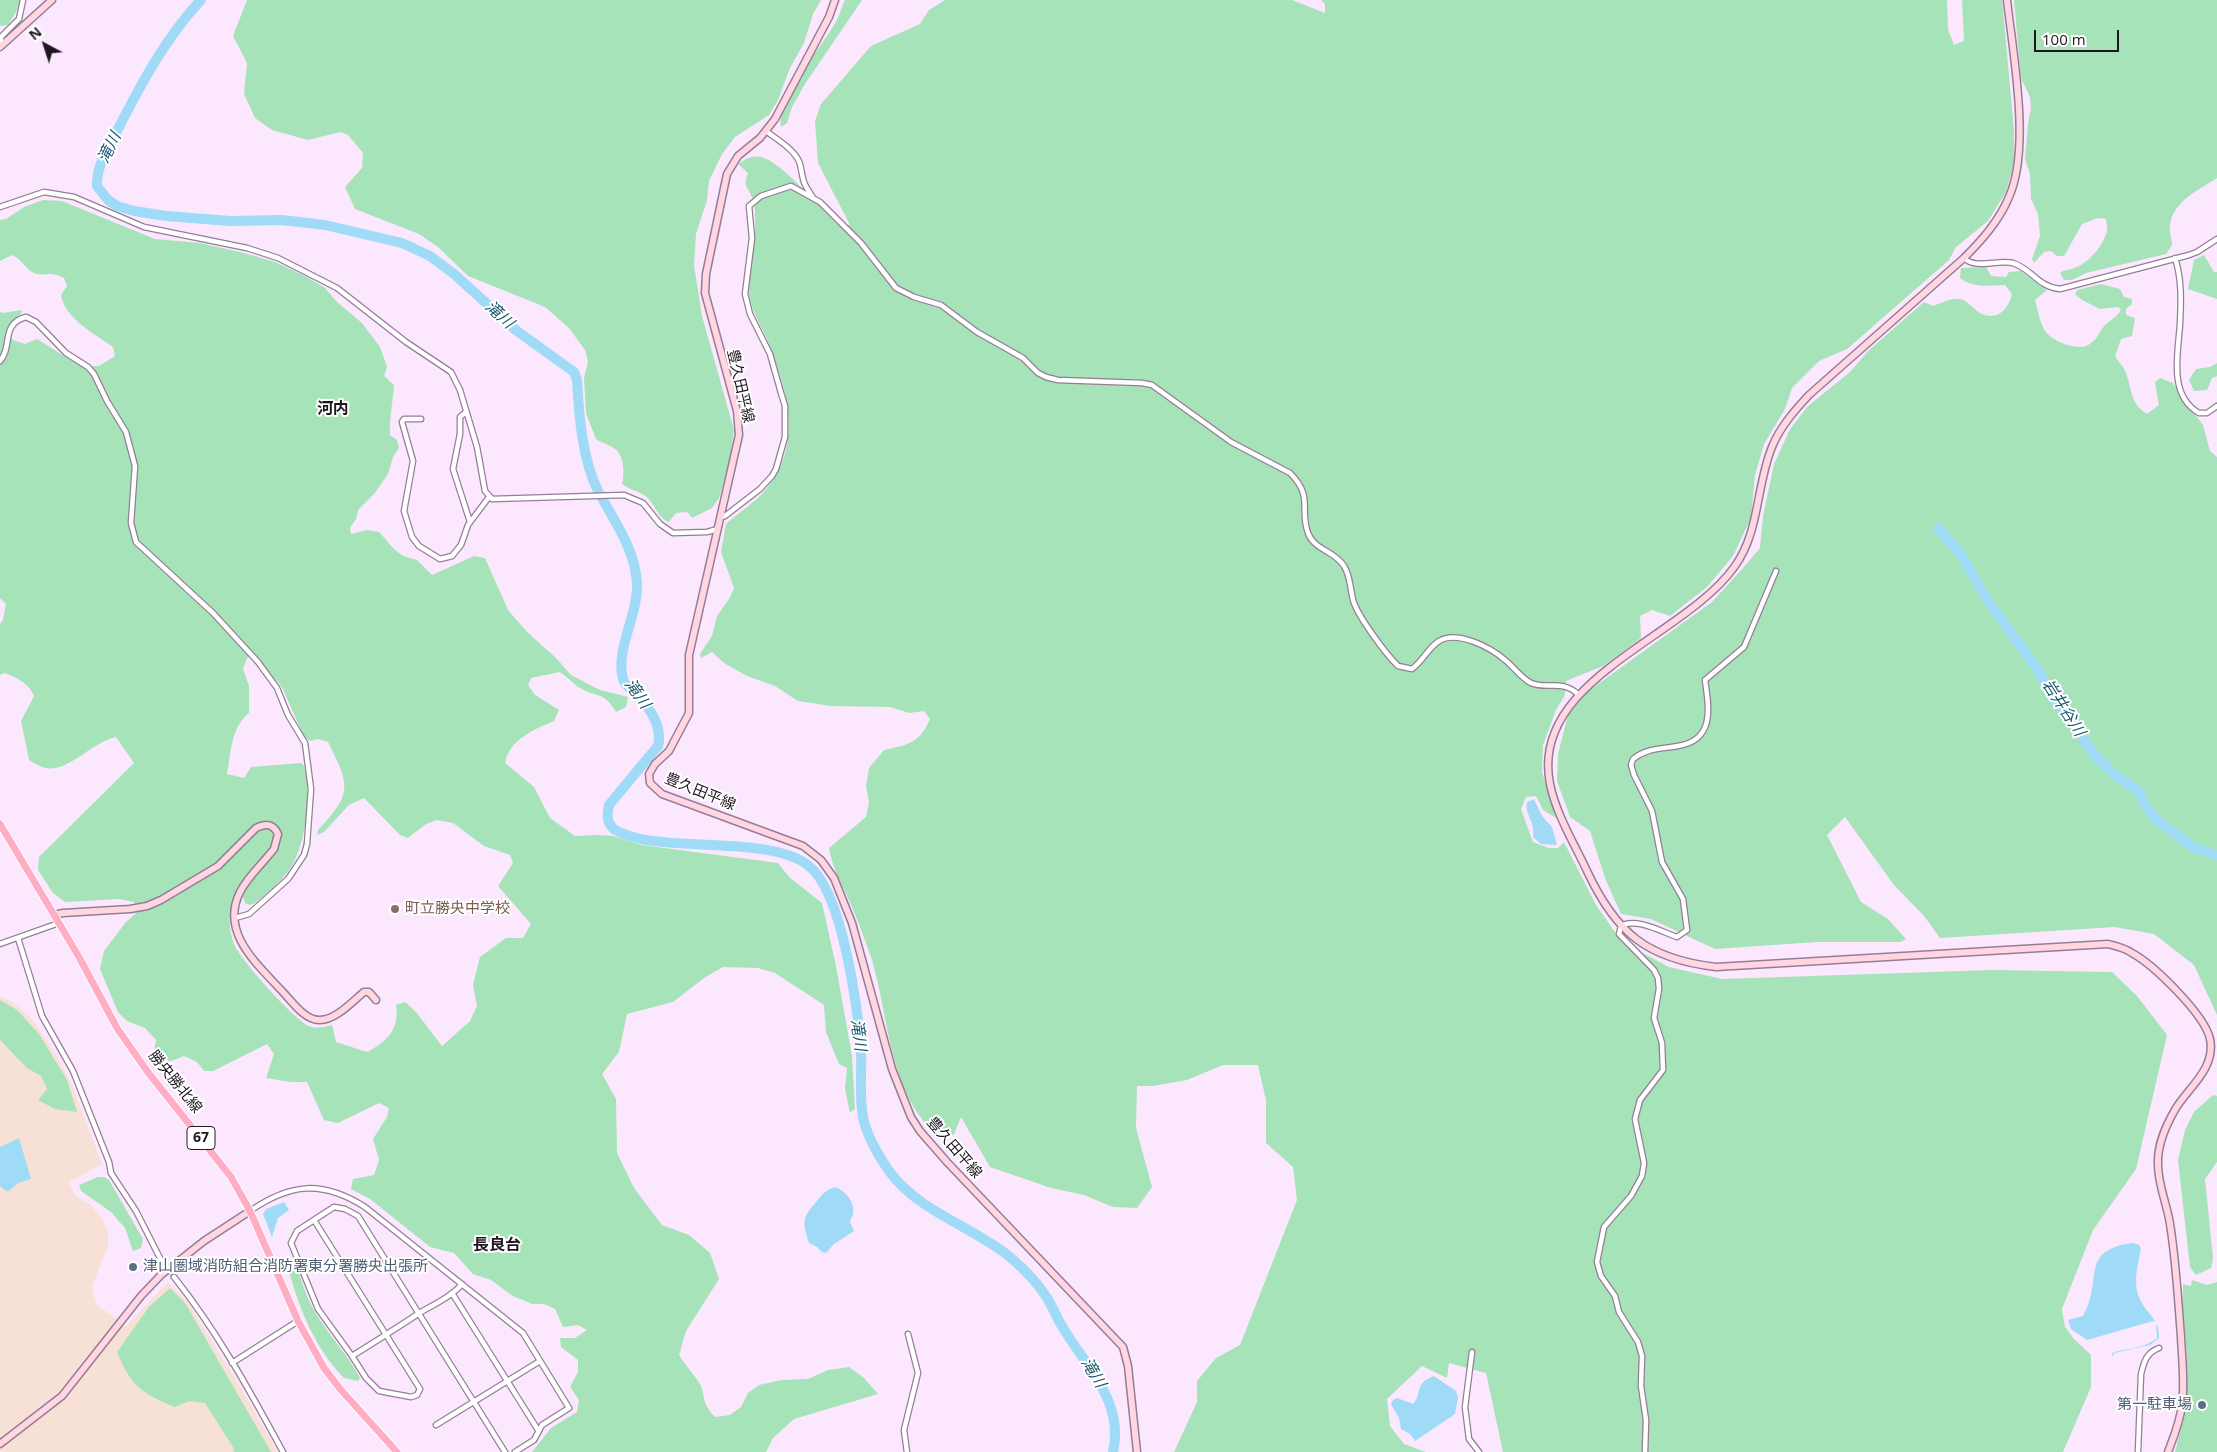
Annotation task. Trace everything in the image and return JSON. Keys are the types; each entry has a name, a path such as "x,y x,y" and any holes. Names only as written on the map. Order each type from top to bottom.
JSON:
{"main road":[{"name":"勝央勝北線","path":"0,824 59,923 117,1028 147,1071 231,1177 250,1211 298,1321 320,1361 340,1390 397,1452"}],"street":[{"path":"0,47 1,37 19,18 23,0"},
{"path":"0,47 52,0"},
{"name":"豊久田平線","path":"835,0 829,17 766,131 738,156 727,174 705,283 708,306 737,411 739,436 689,655 690,713 669,752 651,768 649,774 650,783 662,794 803,846 811,850 827,868 834,878 852,923 892,1069 911,1117 920,1131 947,1162 1123,1347 1128,1366 1137,1452"},
{"path":"2007,0 2020,149 2010,196 2002,211 1980,242 1964,258 1795,410 1772,446 1765,468 1752,534 1735,566 1704,600 1591,682 1578,694 1563,712 1552,740 1549,755 1549,782 1560,816 1595,888 1610,914 1621,926 1661,954 1696,964 1716,967 2094,944 2122,948 2138,957 2158,973 2201,1020 2210,1039 2207,1063 2199,1079 2177,1106 2162,1136 2159,1149 2160,1185 2172,1241 2184,1381 2180,1422 2168,1452"},
{"path":"766,131 797,157 800,163 802,181 813,197 860,242 896,288 914,297 941,304 978,332 1023,358 1038,373 1046,377 1058,380 1152,385 1231,442 1290,473 1297,480 1305,496 1308,535 1313,542 1336,556 1345,567 1359,613 1398,666 1412,668 1421,662 1436,643 1452,637 1462,638 1496,653 1533,684 1558,684 1568,687 1578,694"},
{"path":"720,517 725,516 760,489 772,476 776,469 785,437 785,406 770,354 750,314 745,294 752,238 749,206 762,196 791,186 813,197"},
{"path":"0,206 44,192 74,198 95,205 144,227 247,248 278,258 338,288 406,342 447,368 455,378 479,456 485,491 489,497 497,500 624,495 638,500 666,530 673,534 707,532 718,529"},
{"path":"1964,258 1972,263 2007,262 2016,264 2045,285 2060,289 2196,252 2217,239"},
{"path":"2175,258 2180,273 2180,325 2177,350 2180,391 2186,403 2199,414 2207,413 2217,406"},
{"path":"0,361 4,357 9,330 18,319 26,317 36,322 66,353 88,367 94,374 107,401 126,432 133,454 134,486 131,523 136,542 213,613 258,662 276,688 288,715 305,743 311,789 307,844 304,855 295,872 249,914 235,918"},
{"path":"466,412 460,417 460,434 453,469 470,522"},
{"path":"421,419 404,419 402,422 414,461 404,511 412,537 419,546 435,558 446,559 457,551 470,522 489,497"},
{"path":"1645,1452 1646,1420 1642,1400 1642,1356 1638,1342 1619,1312 1615,1296 1601,1276 1597,1262 1604,1227 1631,1196 1642,1176 1644,1163 1635,1119 1640,1100 1663,1070 1662,1043 1654,1018 1659,989 1658,978 1654,970 1619,934 1621,926 1626,923 1640,924 1677,937 1687,930 1683,899 1662,862 1652,812 1634,775 1632,765 1633,759 1641,753 1652,749 1680,746 1694,741 1701,733 1708,723 1709,715 1705,680 1744,647 1776,571"},
{"path":"54,915 147,906 161,900 218,866 256,828 264,824 271,825 278,834 277,842 240,892 235,918 240,940 247,953 307,1016 321,1021 329,1018 367,991 376,1000"},
{"path":"0,944 59,923"},
{"path":"18,938 42,1016 80,1088 109,1162 111,1173 136,1211 162,1262"},
{"path":"0,1444 62,1396 161,1275 204,1241 272,1198 294,1189 322,1188 350,1198 365,1207 523,1333 569,1408 542,1425 534,1440 515,1452"},
{"path":"314,1220 420,1389 417,1395 411,1396 379,1391 366,1378 318,1309 291,1243 297,1231 334,1207 345,1209 358,1216 474,1402 502,1451"},
{"path":"174,1277 209,1323 283,1452"},
{"path":"352,1356 452,1293 462,1284"},
{"path":"452,1293 538,1430"},
{"path":"232,1363 298,1321"},
{"path":"907,1452 904,1430 918,1373 908,1334"},
{"path":"2138,1452 2141,1374 2144,1362 2150,1351 2159,1348"},
{"path":"1472,1352 1465,1408 1469,1439 1479,1452"},
{"path":"436,1425 540,1361"}],"shaded area":[{"path":"0,996 12,1002 32,1019 57,1056 72,1085 102,1164 69,1182 74,1194 89,1204 102,1218 108,1232 108,1247 92,1286 96,1304 126,1326 168,1282 187,1301 278,1452 0,1452"}],"green space":[{"path":"0,0 20,0 16,12 8,25 0,26"},
{"path":"247,0 821,0 813,14 804,43 790,68 778,100 769,115 735,137 722,154 709,181 707,200 696,234 694,265 702,316 734,430 730,460 719,498 712,508 692,518 687,512 676,513 669,522 662,517 648,498 622,484 622,460 618,452 596,439 586,413 584,378 588,362 585,350 569,328 545,307 468,276 438,247 419,234 355,209 345,187 362,168 363,153 348,135 340,132 308,140 272,130 255,118 244,94 247,63 233,36"},
{"path":"845,0 862,0 805,84 792,107 787,123 781,127 782,116 792,89 836,22"},
{"path":"945,0 1292,0 1325,13 1325,4 1321,0 1947,0 1948,29 1954,45 1964,41 1962,0 2002,0 2014,130 2014,163 2006,192 1988,221 1956,247 1949,260 1847,349 1819,361 1792,388 1785,409 1764,444 1755,475 1751,518 1733,556 1707,587 1670,616 1652,610 1640,616 1641,638 1603,666 1566,681 1565,695 1556,710 1543,745 1542,772 1556,818 1543,810 1536,796 1526,797 1521,809 1533,842 1549,848 1558,848 1564,842 1596,905 1622,942 1669,967 1722,979 1992,970 2112,972 2137,996 2167,1035 2136,1169 2093,1230 2062,1309 2065,1327 2074,1339 2091,1355 2091,1387 2063,1452 1503,1452 1486,1373 1449,1363 1447,1378 1422,1366 1387,1399 1390,1426 1404,1444 1426,1452 1174,1452 1197,1402 1197,1381 1216,1358 1240,1345 1297,1200 1293,1167 1266,1143 1266,1100 1258,1065 1223,1065 1187,1080 1153,1086 1137,1086 1136,1128 1152,1187 1137,1208 1113,1207 1084,1195 1051,1188 990,1167 961,1117 954,1134 944,1140 926,1123 912,1103 901,1081 871,957 855,913 835,871 829,848 866,817 869,803 866,786 869,768 884,750 912,742 917,738 930,719 924,711 909,713 890,707 831,706 798,701 775,686 747,676 724,663 712,652 701,658 700,654 712,636 717,616 734,588 721,552 726,524 761,495 775,477 788,441 787,402 782,383 769,344 750,302 748,280 755,239 755,209 746,183 748,173 738,164 753,157 764,158 772,162 791,177 837,224 850,225 818,163 815,121 821,104 871,46 920,24 929,10"},
{"path":"2014,0 2217,0 2217,178 2188,197 2176,209 2170,225 2172,245 2166,254 2086,273 2072,280 2064,280 2060,273 2085,262 2095,253 2103,241 2107,229 2106,219 2098,218 2082,224 2064,256 2057,256 2051,251 2044,252 2034,263 2032,259 2040,236 2038,214 2031,199 2030,174 2025,159 2031,109 2030,97 2021,78"},
{"path":"43,200 62,201 155,239 200,243 275,262 325,288 337,302 362,323 380,347 387,367 384,376 394,385 390,435 397,440 399,448 393,457 388,474 374,494 358,510 356,519 350,528 351,534 367,530 379,532 394,549 403,556 417,560 432,575 474,556 485,558 508,610 527,632 556,658 571,675 600,690 628,697 626,707 616,712 603,697 578,687 560,672 531,678 528,685 535,695 559,710 554,721 538,728 517,742 507,755 505,763 534,787 550,818 575,836 613,836 642,845 778,863 789,877 822,903 836,966 852,1056 855,1109 850,1113 845,1089 847,1068 839,1064 826,1032 824,1005 775,973 758,968 723,967 704,978 673,1002 627,1014 619,1052 602,1074 616,1099 617,1153 634,1188 662,1225 689,1235 710,1253 719,1279 686,1331 679,1355 701,1386 705,1402 715,1417 730,1415 741,1407 748,1393 759,1385 782,1380 808,1379 828,1370 849,1367 864,1378 878,1394 794,1419 773,1438 766,1452 532,1452 551,1428 577,1412 579,1400 570,1387 578,1372 578,1360 561,1347 560,1338 575,1338 587,1330 578,1325 563,1327 555,1309 544,1304 532,1304 513,1296 491,1280 473,1274 454,1253 430,1247 370,1199 351,1189 353,1179 374,1175 379,1160 373,1139 387,1117 389,1108 379,1103 338,1123 324,1120 307,1082 291,1082 266,1078 274,1054 267,1044 213,1071 204,1071 197,1062 184,1056 163,1064 156,1060 154,1051 156,1040 145,1028 127,1021 118,1012 100,969 104,951 126,922 138,911 134,902 119,899 65,902 53,893 38,870 39,857 134,763 116,737 99,744 63,766 54,768 44,767 29,760 21,721 34,696 26,684 17,678 4,673 0,675 0,624 3,620 6,604 0,598 0,311 2,313 22,310 21,314 8,328 13,340 25,344 37,339 80,366 99,366 115,356 113,347 74,319 68,311 61,295 67,286 64,278 49,274 33,273 19,259 12,255 0,261 0,220 6,219 24,207","holes":["254,655 282,687 304,737 310,741 318,739 328,742 344,779 342,797 337,807 318,830 317,835 324,832 349,805 364,798 400,835 408,838 426,824 437,820 453,823 484,846 510,855 513,863 498,886 531,924 523,938 506,938 480,957 473,985 477,1006 470,1021 442,1046 416,1012 405,1002 396,1005 397,1014 394,1028 381,1044 367,1052 336,1042 332,1025 312,1027 302,1022 292,1013 256,975 234,944 230,921 233,898 243,897 245,903 250,905 273,888 295,860 300,848 306,820 306,778 304,766 301,763 251,767 244,778 227,774 235,733 249,713 249,686 243,669 247,658"]},
{"path":"2204,255 2214,272 2217,272 2217,299 2188,289 2194,260"},
{"path":"1986,267 1991,276 2006,277 2009,272 2021,271 2047,290 2035,300 2041,323 2047,333 2058,341 2079,347 2092,343 2104,326 2121,310 2118,307 2100,309 2082,300 2075,294 2077,290 2101,284 2120,289 2124,297 2132,299 2132,304 2126,309 2126,315 2135,318 2132,336 2121,339 2115,356 2125,371 2134,401 2147,414 2159,405 2155,382 2160,378 2173,383 2186,406 2203,425 2210,451 2217,457 2217,1015 2194,965 2154,934 2115,927 1940,938 1924,916 1894,885 1845,817 1827,835 1861,902 1888,919 1906,939 1900,942 1817,942 1715,949 1651,919 1621,914 1605,878 1590,831 1570,817 1557,781 1558,754 1568,715 1587,692 1712,602 1760,548 1763,516 1774,464 1790,429 1808,406 1850,372 1868,351 1924,302 1933,306 1948,300 1959,299 1966,301 1977,311 1988,316 2002,312 2011,299 2012,294 2005,285 1976,285 1960,278 1961,268"},
{"path":"2217,363 2217,376 2212,378 2207,390 2194,391 2189,380 2196,369 2210,367"},
{"path":"0,1000 17,1010 39,1034 67,1080 77,1112 55,1109 38,1100 47,1089 41,1076 27,1068 0,1040"},
{"path":"2213,1095 2217,1096 2217,1162 2205,1179 2213,1258 2211,1268 2196,1275 2190,1267 2178,1160 2185,1130 2194,1112"},
{"path":"98,1177 104,1177 109,1180 143,1239 141,1248 133,1251 125,1228 111,1212 81,1191 79,1185"},
{"path":"293,1267 297,1267 316,1314 356,1370 360,1378 358,1381 344,1378 325,1355 318,1343 294,1289 290,1275"},
{"path":"2192,1280 2207,1285 2217,1282 2217,1452 2175,1452 2186,1402 2187,1384 2183,1284 2191,1286"},
{"path":"170,1288 185,1303 271,1452 234,1452 233,1447 205,1403 189,1401 175,1407 145,1392 138,1387 127,1373 117,1352 149,1307"}],"water":[{"path":"1534,799 1542,816 1552,827 1557,845 1541,844 1533,837 1533,827 1527,810 1527,802"},
{"path":"19,1138 31,1179 18,1183 9,1191 6,1191 0,1186 0,1147"},
{"path":"835,1187 846,1194 851,1201 853,1215 850,1222 854,1231 834,1244 826,1253 809,1243 804,1225 808,1212 821,1196"},
{"path":"284,1202 289,1210 278,1218 272,1237 263,1214 266,1209"},
{"path":"2133,1243 2139,1245 2141,1249 2137,1273 2137,1291 2142,1303 2156,1323 2153,1321 2087,1340 2071,1329 2068,1320 2083,1316 2089,1303 2095,1269 2105,1252"},
{"path":"2156,1323 2159,1338 2150,1345 2114,1353 2112,1357 2112,1353 2152,1342 2157,1338"},
{"path":"1434,1376 1456,1391 1458,1398 1455,1414 1415,1441 1410,1434 1401,1429 1399,1418 1391,1404 1397,1398 1413,1404 1423,1382"}],"waterway":[{"name":"滝川","path":"201,0 165,45 145,78 104,157 97,179 97,186 108,200 117,206 134,211 166,216 230,221 282,220 325,225 402,243 430,256 454,274 517,331 574,372 577,380 580,422 588,465 598,491 628,548 636,572 636,596 622,656 621,668 623,679 651,712 659,732 658,746 609,805 608,815 610,824 615,830 628,835 659,842 775,851 794,857 809,866 821,880 840,926 847,953 861,1052 862,1109 867,1132 873,1146 889,1171 915,1197 930,1208 995,1246 1020,1266 1039,1287 1094,1374 1109,1402 1114,1418 1113,1452"},
{"name":"岩井谷川","path":"1938,528 1962,556 1988,601 2040,673 2056,703 2098,759 2115,775 2140,792 2143,803 2156,819 2194,848 2217,855"}],"tunnel":[{"path":"162,1262 174,1277"}],"place":[{"name":"町立勝央中学校","path":"395,909"},
{"name":"津山圏域消防組合消防署東分署勝央出張所","path":"133,1267"},
{"name":"第一駐車場","path":"2202,1405"}],"district":[{"name":"河内","path":"333,409"},
{"name":"長良台","path":"497,1245"}]}
